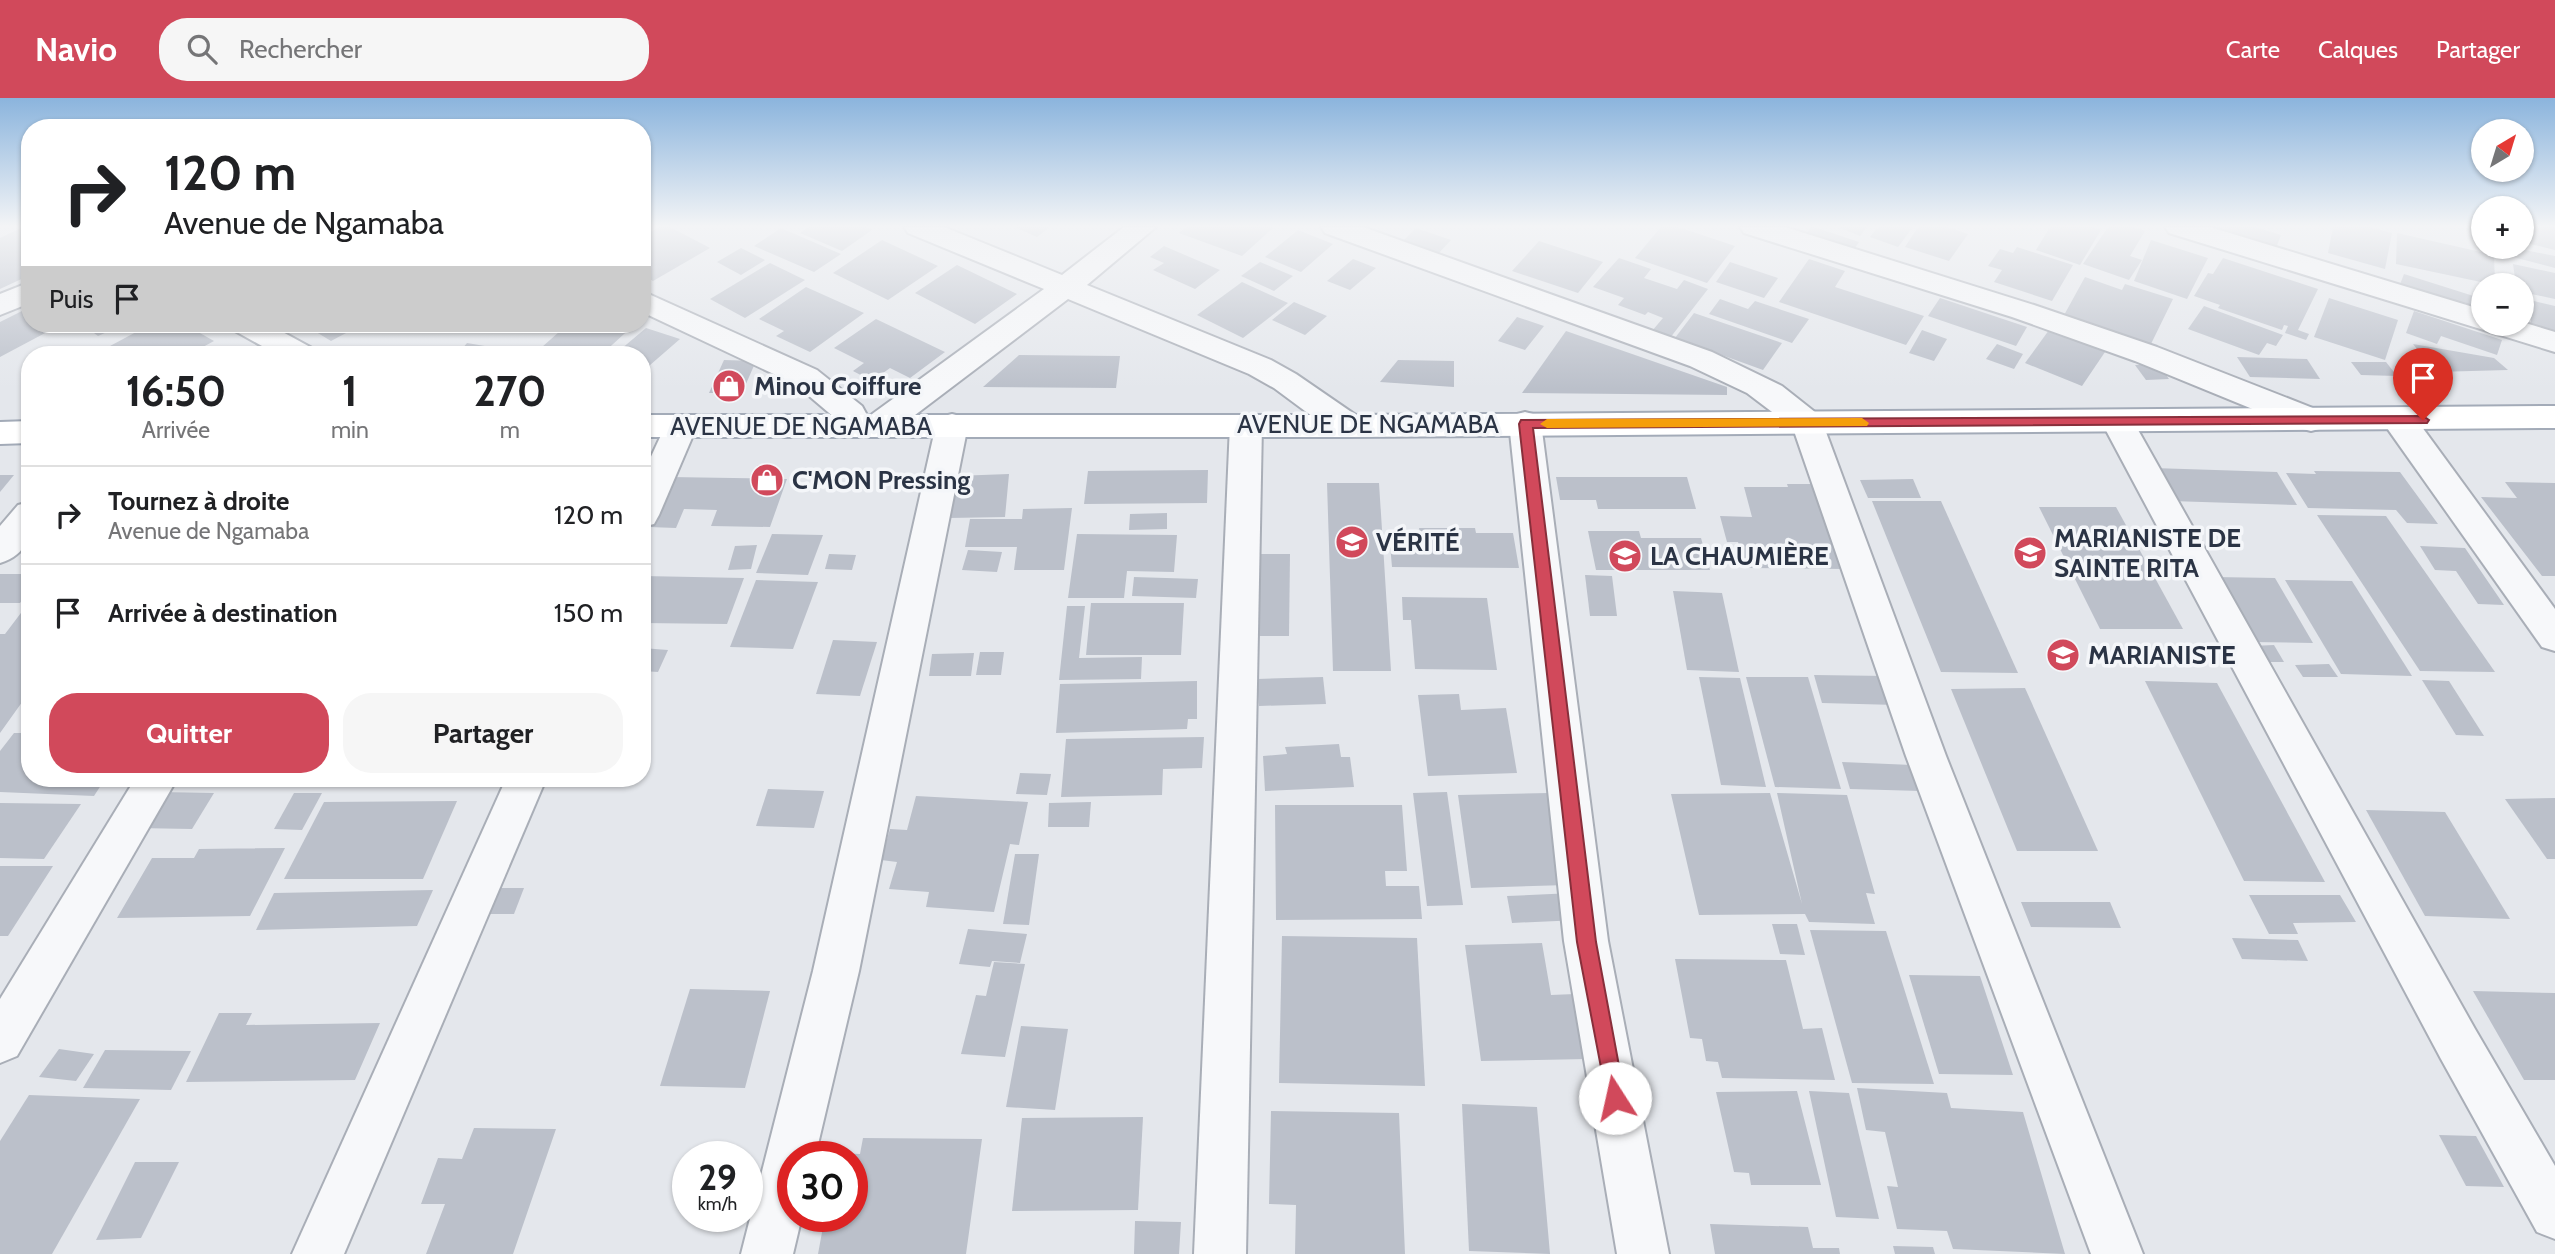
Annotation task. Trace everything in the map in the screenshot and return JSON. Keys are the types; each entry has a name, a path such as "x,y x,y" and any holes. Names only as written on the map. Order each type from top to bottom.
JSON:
{"main road":[{"name":"AVENUE DE NGAMABA","path":"651,426 1808,424 2555,417"},
{"path":"0,433 21,432"}],"street":[{"path":"1051,281 1260,367 1285,381 1348,426"},
{"path":"651,304 806,377 866,427 1074,281"},
{"path":"1483,281 1701,359 1756,383 1785,401 1808,424 1926,756 2117,1254"},
{"path":"1924,281 2122,345 2311,420"},
{"path":"2354,281 2471,316"},
{"path":"0,306 21,296"},
{"path":"262,333 285,346"},
{"path":"2534,336 2555,342"},
{"path":"2399,420 2555,637"},
{"path":"2117,421 2458,1044 2555,1214"},
{"path":"1525,424 1586,942 1643,1254"},
{"path":"767,1254 836,971 952,425"},
{"path":"1220,1254 1246,425"},
{"path":"651,494 681,426"},
{"path":"0,550 21,525"},
{"path":"0,1041 152,787"},
{"path":"318,1254 522,787"}],"building":[{"path":"0,281 17,281 0,289"},
{"path":"740,281 804,281 745,318 710,299"},
{"path":"849,281 916,281 888,300"},
{"path":"933,281 990,281 1017,294 975,324 915,293"},
{"path":"1177,281 1206,281 1195,289"},
{"path":"1252,281 1287,281 1274,291"},
{"path":"1327,281 1361,281 1350,290"},
{"path":"1542,281 1588,281 1578,293"},
{"path":"1598,281 1653,281 1677,289 1683,281 1687,281 1708,289 1670,338 1652,331 1663,318 1648,312 1645,315 1618,305 1624,298 1593,287"},
{"path":"1717,281 1776,281 1764,298"},
{"path":"1794,281 1839,281 1835,287 1924,316 1906,345 1779,302"},
{"path":"1995,281 2064,281 2052,301"},
{"path":"2083,281 2096,281 2122,290 2125,284 2173,299 2150,346 2063,317"},
{"path":"2134,281 2196,281 2187,299"},
{"path":"2203,281 2293,281 2318,289 2298,330 2309,334 2306,340 2285,333 2288,326 2284,325 2282,330 2218,308 2220,305 2194,296"},
{"path":"2401,281 2426,281 2471,295 2471,309 2399,287"},
{"path":"2534,281 2555,281 2555,299 2534,295"},
{"path":"1242,282 1288,303 1243,338 1197,315"},
{"path":"806,287 864,313 810,352 776,336 784,331 759,319"},
{"path":"1940,298 2027,327 2016,346 1928,316"},
{"path":"2329,298 2398,320 2385,360 2314,337"},
{"path":"1720,299 1748,309 1755,301 1809,319 1792,343 1709,314"},
{"path":"2534,301 2555,306 2555,331 2534,326"},
{"path":"1294,302 1327,316 1305,335 1272,320"},
{"path":"2204,306 2283,335 2276,346 2267,343 2259,355 2188,329"},
{"path":"2414,311 2471,330 2471,336 2490,336 2502,340 2497,355 2441,336 2437,344 2406,333"},
{"path":"21,312 21,333 45,333 0,357 0,322"},
{"path":"1694,313 1782,343 1763,370 1675,338"},
{"path":"1517,317 1544,326 1525,350 1498,341"},
{"path":"876,319 945,352 910,378 890,368 872,381 853,371 864,363 834,348"},
{"path":"651,330 680,339 651,364 651,346 625,346 640,333 651,333"},
{"path":"1922,330 1947,339 1934,361 1909,353"},
{"path":"2049,330 2105,352 2082,386 2025,363"},
{"path":"1566,331 1727,387 1727,395 1522,393"},
{"path":"134,333 200,333 214,341 205,346 110,346"},
{"path":"318,333 346,333 331,341"},
{"path":"558,333 625,333 611,346 543,346"},
{"path":"1997,344 2023,354 2014,369 1986,359"},
{"path":"2413,344 2494,358 2508,370 2435,372"},
{"path":"1019,355 1120,356 1116,388 983,387"},
{"path":"2237,357 2307,359 2320,379 2250,377"},
{"path":"724,360 756,361 742,393 709,393"},
{"path":"1398,360 1454,361 1454,387 1380,382"},
{"path":"2351,362 2386,362 2397,376 2361,375"},
{"path":"2158,364 2169,379 2146,380 2135,365"},
{"path":"2153,468 2277,472 2297,505 2171,501"},
{"path":"1208,470 1207,503 1084,504 1088,471"},
{"path":"2314,471 2400,472 2438,524 2407,523 2396,510 2308,508 2286,473 2316,474"},
{"path":"1009,474 1005,517 949,518 955,476"},
{"path":"0,475 14,475 0,492"},
{"path":"670,477 787,479 770,527 711,526 717,510 684,509 676,528 651,527"},
{"path":"1556,477 1687,477 1696,509 1598,509 1596,500 1560,500"},
{"path":"1913,479 1921,498 1868,498 1860,480"},
{"path":"2505,482 2555,483 2555,576 2542,576 2481,497 2517,498"},
{"path":"1327,483 1379,483 1391,671 1333,671"},
{"path":"1787,484 1815,484 1844,569 1745,568 1738,542 1727,542 1720,516 1752,517 1744,487 1788,487"},
{"path":"1872,501 1941,501 2018,673 1941,672"},
{"path":"2039,507 2116,507 2183,629 2100,629"},
{"path":"1072,508 1064,570 1014,570 1017,547 965,547 970,519 1022,519 1023,509"},
{"path":"1167,513 1167,529 1129,530 1130,514"},
{"path":"2317,515 2386,516 2495,672 2420,671"},
{"path":"1419,528 1475,528 1476,533 1513,533 1519,568 1392,567 1389,533 1420,533"},
{"path":"1588,531 1639,531 1641,538 1701,538 1710,570 1596,570"},
{"path":"772,534 823,535 808,575 756,573"},
{"path":"1077,534 1177,535 1174,572 1127,571 1124,598 1068,598"},
{"path":"757,545 751,569 728,570 735,546"},
{"path":"2420,546 2465,548 2504,605 2478,604 2456,571 2435,570"},
{"path":"968,550 1002,552 997,572 962,570"},
{"path":"829,554 856,555 852,570 825,569"},
{"path":"1254,554 1290,554 1289,636 1251,636"},
{"path":"0,574 21,574 21,602 0,603"},
{"path":"1585,575 1612,576 1617,616 1590,616"},
{"path":"651,576 744,578 727,624 651,623"},
{"path":"1134,577 1198,579 1196,598 1132,596"},
{"path":"2214,577 2275,578 2313,643 2251,642"},
{"path":"756,580 818,582 793,649 730,647"},
{"path":"2285,580 2352,581 2412,676 2341,674"},
{"path":"1673,591 1722,593 1739,672 1687,670"},
{"path":"1402,597 1487,598 1497,670 1415,669 1411,620 1403,620"},
{"path":"1091,603 1184,603 1181,655 1086,655"},
{"path":"1067,606 1085,606 1079,658 1142,657 1141,679 1059,680"},
{"path":"21,613 21,704 0,733 0,634 5,634"},
{"path":"833,640 877,642 860,696 816,694"},
{"path":"2274,645 2284,662 2263,662 2252,646"},
{"path":"651,649 668,650 658,672 651,672"},
{"path":"980,652 1004,652 1001,675 976,675"},
{"path":"974,653 971,676 929,676 932,654"},
{"path":"2329,664 2338,677 2303,677 2295,665"},
{"path":"1814,675 1887,676 1896,705 1822,703"},
{"path":"1323,677 1326,704 1259,706 1257,679"},
{"path":"1699,677 1740,678 1766,787 1721,785"},
{"path":"1746,677 1808,677 1841,789 1775,787"},
{"path":"2422,680 2449,681 2484,736 2456,735"},
{"path":"1197,681 1197,719 1188,719 1187,729 1056,733 1060,684"},
{"path":"2145,681 2217,683 2325,882 2244,881"},
{"path":"2025,688 2098,851 2017,851 1951,689"},
{"path":"1459,694 1461,710 1506,708 1517,773 1428,776 1418,695"},
{"path":"14,733 21,733 21,787 100,787 94,796 0,792 0,751"},
{"path":"1204,737 1202,768 1163,769 1162,795 1061,797 1066,739"},
{"path":"1339,744 1341,757 1350,757 1354,787 1265,791 1263,756 1287,754 1285,747"},
{"path":"1842,762 1912,765 1921,791 1850,789"},
{"path":"1020,773 1051,774 1047,795 1016,794"},
{"path":"768,789 824,791 814,828 756,826"},
{"path":"159,792 214,793 192,829 136,828"},
{"path":"1447,792 1463,905 1427,906 1413,793"},
{"path":"294,793 322,793 302,830 274,829"},
{"path":"1549,793 1567,885 1471,888 1458,795"},
{"path":"1770,793 1802,904 1777,793 1847,795 1875,894 1866,893 1875,924 1809,922 1805,914 1699,915 1671,794"},
{"path":"916,796 1028,802 1019,845 1010,844 994,912 926,907 929,892 889,889 897,862 881,860 890,829 907,830"},
{"path":"2555,798 2555,859 2547,859 2505,799"},
{"path":"457,801 423,879 284,879 324,802"},
{"path":"1091,802 1089,827 1048,827 1049,803"},
{"path":"0,803 81,804 44,859 0,858"},
{"path":"1275,805 1402,805 1407,871 1385,871 1386,886 1419,886 1422,919 1276,920"},
{"path":"2366,810 2445,812 2510,919 2425,916"},
{"path":"285,848 250,916 117,918 152,858 194,858 199,849"},
{"path":"1015,854 1039,854 1029,925 1003,924"},
{"path":"0,866 53,866 8,936 0,936"},
{"path":"499,888 524,888 514,914 489,914"},
{"path":"433,890 417,926 256,930 274,893"},
{"path":"1573,893 1579,920 1512,923 1507,896"},
{"path":"2249,895 2340,895 2356,922 2293,923 2298,934 2269,934"},
{"path":"2021,902 2110,902 2121,928 2031,927"},
{"path":"1772,924 1797,924 1805,955 1780,954"},
{"path":"968,929 1027,934 1020,963 992,961 990,967 959,964"},
{"path":"1810,930 1886,931 1934,1084 1852,1083"},
{"path":"1282,936 1417,938 1425,1086 1279,1083"},
{"path":"2232,938 2298,940 2308,961 2242,959"},
{"path":"1542,943 1551,995 1575,994 1587,1059 1481,1061 1465,945"},
{"path":"1675,959 1786,960 1803,1029 1822,1028 1835,1080 1722,1078 1718,1062 1706,1061 1702,1039 1690,1038"},
{"path":"994,962 1025,964 1005,1057 961,1054 976,995 986,996"},
{"path":"1909,975 1980,976 2013,1075 1939,1074"},
{"path":"690,989 770,991 745,1088 660,1086"},
{"path":"2473,991 2555,993 2555,1080 2524,1080"},
{"path":"219,1013 252,1013 246,1025 380,1023 355,1080 186,1082"},
{"path":"1021,1026 1068,1029 1055,1110 1006,1107"},
{"path":"59,1049 94,1054 76,1081 39,1077"},
{"path":"105,1050 191,1051 171,1090 83,1088"},
{"path":"1857,1088 1947,1093 1951,1108 2023,1112 2065,1254 1953,1249 1947,1231 1897,1229 1887,1186 1898,1187 1885,1132 1866,1130"},
{"path":"1797,1091 1821,1185 1751,1185 1749,1173 1734,1172 1716,1092"},
{"path":"1809,1091 1849,1093 1879,1219 1836,1217"},
{"path":"29,1095 140,1099 52,1254 0,1254 0,1141"},
{"path":"1462,1104 1537,1107 1550,1254 1469,1251"},
{"path":"1271,1111 1399,1113 1405,1254 1295,1254 1296,1205 1269,1204"},
{"path":"1143,1117 1138,1210 1012,1211 1022,1118"},
{"path":"474,1128 556,1129 513,1254 426,1254 445,1204 421,1204 438,1158 462,1159"},
{"path":"2439,1135 2476,1136 2504,1187 2466,1186"},
{"path":"863,1138 982,1139 966,1254 818,1254 822,1232 868,1232 868,1141 862,1141"},
{"path":"135,1162 179,1162 141,1238 96,1240"},
{"path":"1135,1221 1181,1222 1179,1254 1134,1254"},
{"path":"1710,1224 1808,1227 1813,1248 1839,1248 1840,1254 1715,1254"},
{"path":"1893,1246 1933,1247 1935,1254 1895,1254"}],"slow traffic":[{"path":"1547,424 1862,423"}],"place":[{"name":"Minou Coiffure","path":"729,386"},
{"name":"C'MON Pressing","path":"767,480"},
{"name":"VÉRITÉ","path":"1352,542"},
{"name":"MARIANISTE DE SAINTE RITA","path":"2030,553"},
{"name":"LA CHAUMIÈRE","path":"1625,556"},
{"name":"MARIANISTE","path":"2063,655"}],"route":[{"path":"1615,1098 1586,942 1525,424 2423,420"}]}
